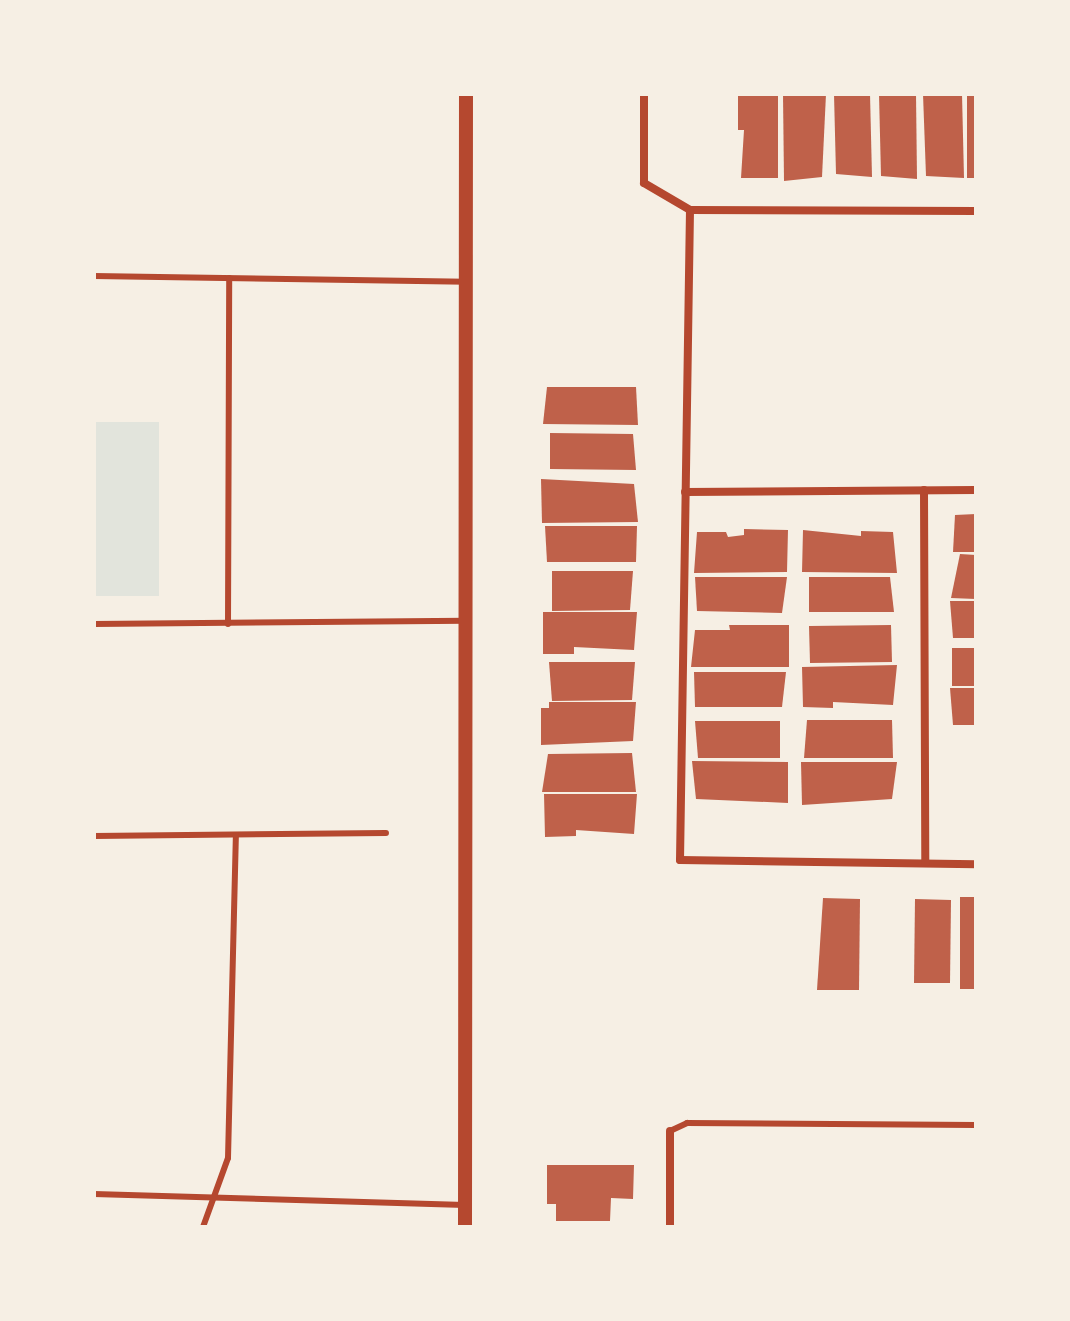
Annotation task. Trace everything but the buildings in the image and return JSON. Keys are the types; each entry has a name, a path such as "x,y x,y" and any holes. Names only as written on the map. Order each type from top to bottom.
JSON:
{"street":[{"path":"465,1227 466,94"},
{"path":"644,94 644,183 690,210 976,211"},
{"path":"690,210 680,860 976,864"},
{"path":"924,490 925,863"},
{"path":"685,492 976,490"},
{"path":"670,1131 670,1227"}],"lane":[{"path":"94,276 466,282"},
{"path":"228,624 229,278"},
{"path":"94,624 466,621"},
{"path":"94,836 386,833"},
{"path":"203,1227 228,1158 236,836"},
{"path":"670,1131 687,1123 976,1125"},
{"path":"94,1194 465,1205"}],"shaded area":[{"path":"94,422 159,422 159,596 94,596"}]}
